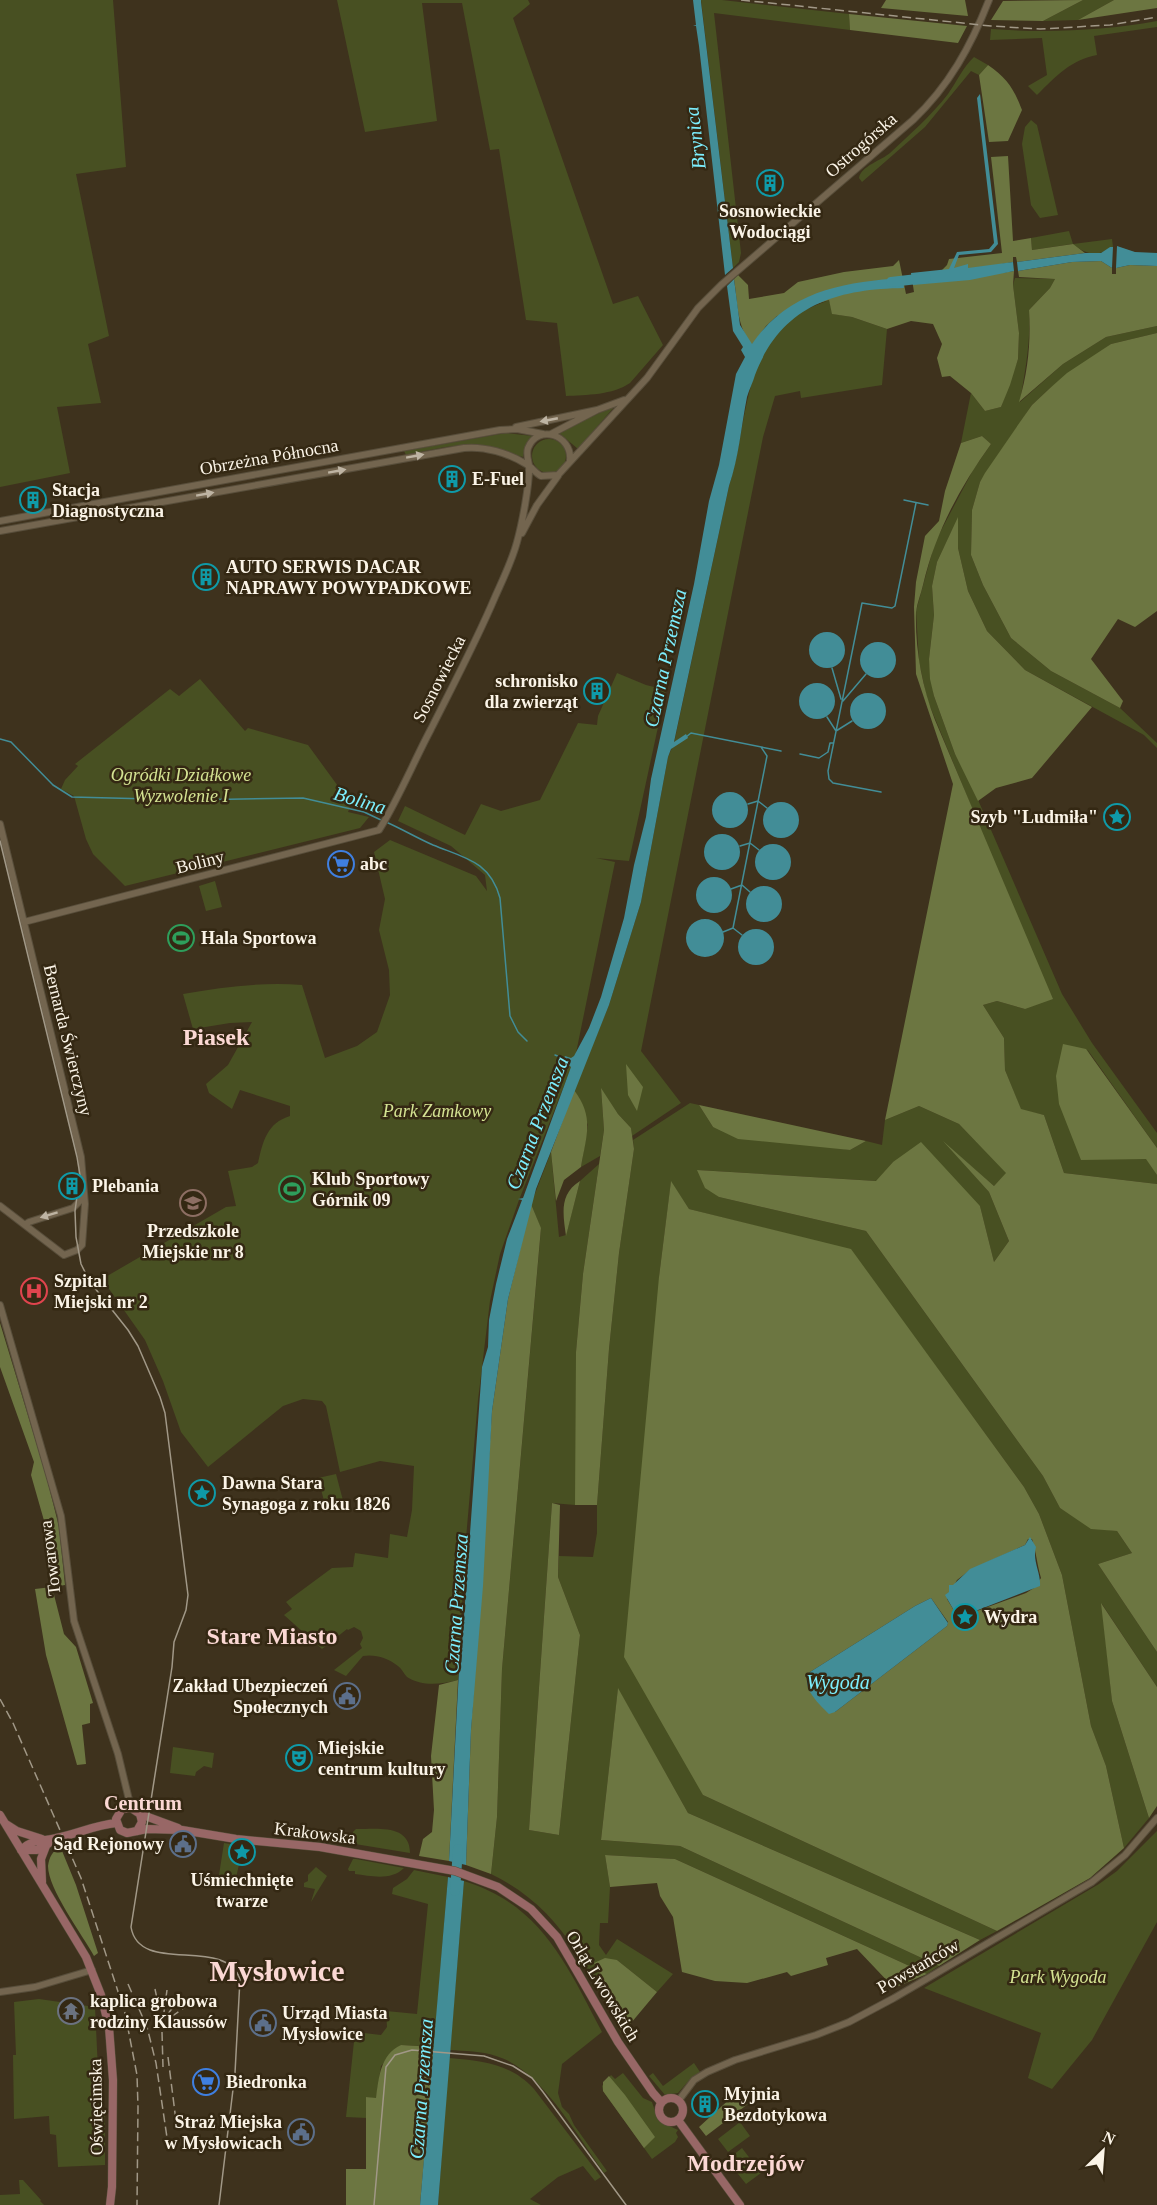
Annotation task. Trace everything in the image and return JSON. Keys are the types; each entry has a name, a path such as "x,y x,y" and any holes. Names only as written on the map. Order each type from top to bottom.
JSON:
{"main road":[{"path":"131,1808 140,1814 142,1822 137,1831 130,1833 124,1832 116,1823 120,1811 131,1808"},
{"name":"Krakowska","path":"140,1814 182,1830"},
{"name":"Oświęcimska","path":"0,1815 92,1970 105,2011 111,2054 113,2106 110,2205"},
{"path":"5,1823 44,1842"},
{"path":"21,1850 37,1850 44,1842 90,1827 116,1823"},
{"name":"Krakowska","path":"137,1831 147,1828 182,1830 236,1839 320,1846 443,1868"},
{"path":"42,1887 40,1868 44,1842"},
{"name":"Orląt Lwowskich","path":"443,1868 471,1875 498,1887 531,1909 557,1936 618,2042 653,2093 662,2102"},
{"path":"670,2098 679,2100 684,2111 678,2121 671,2123 663,2120 658,2109 662,2102 670,2098"},
{"path":"678,2121 740,2205"}],"street":[{"name":"Ostrogórska","path":"720,286 913,120 933,100 963,57 989,0"},
{"name":"Sosnowiecka","path":"517,542 537,505 558,475 567,468 570,460 647,378 698,308 720,286"},
{"name":"Sosnowiecka","path":"381,827 466,660 510,563 524,513 530,444 535,439 597,410 628,399"},
{"path":"500,430 597,410"},
{"name":"Obrzeżna Północna","path":"0,521 500,430 517,429 547,434"},
{"path":"547,434 562,438 569,448 570,460"},
{"name":"Obrzeżna Północna","path":"0,531 469,447 495,451 529,465"},
{"path":"355,457 357,467"},
{"path":"529,465 536,474 541,476 558,475"},
{"path":"145,495 147,504"},
{"name":"Bernarda Świerczyny","path":"0,824 81,1157 84,1182 82,1245 77,1250 64,1255 26,1224"},
{"name":"Boliny","path":"24,922 368,834 381,827"},
{"path":"0,1206 26,1224 29,1221 73,1208 84,1197"},
{"path":"73,1208 84,1215"},
{"name":"Towarowa","path":"0,1305 63,1523 74,1621 118,1754 131,1808"},
{"name":"Powstańców","path":"679,2100 694,2080 707,2072 735,2060 816,2035 849,2022 1092,1882 1125,1855 1156,1820"},
{"path":"0,1992 35,1987 92,1970"}],"green space":[{"path":"0,0 113,0 126,167 76,174 109,336 88,344 101,403 57,407 70,473 0,487"},
{"path":"337,0 528,0 530,4 513,18 613,304 638,296 663,345 630,383 608,392 566,396 557,323 526,320 499,149 490,150 462,3 422,3 437,121 365,132"},
{"path":"701,0 722,0 849,14 850,30 714,13 741,253 739,262 733,268"},
{"path":"886,0 965,0 968,16 881,8"},
{"path":"1083,0 1114,0 1078,20 1043,21"},
{"path":"1083,0 1043,21 991,20 1003,1"},
{"path":"1114,0 1157,0 1157,8 1078,20"},
{"path":"849,14 967,26 958,43 850,30"},
{"path":"1157,21 1157,27 1094,36 1097,55 1080,60 1057,75 1037,95 1028,86 1047,75 1042,38 990,40 991,29 1074,30"},
{"path":"974,57 988,65 979,75 971,71 925,127 862,182 859,178 864,170 890,153 927,118 948,94"},
{"path":"988,65 1009,84 1022,110 1008,141 989,142 979,75"},
{"path":"1031,120 1037,125 1058,215 1040,218 1031,205 1022,144 1025,127"},
{"path":"1008,156 1013,241 1031,238 1032,250 1073,244 1085,253 1017,262 1016,257 1013,257 1013,262 1002,264 1001,273 1014,271 1013,285 1019,333 1018,359 1001,407 985,411 971,393 950,376 942,377 937,358 942,344 933,324 911,321 887,329 852,317 832,314 829,300 777,316 766,326 752,345 743,330 738,314 734,279 738,275 748,285 749,299 784,293 798,282 844,272 893,266 899,260 906,294 914,292 911,273 938,274 947,265 949,259 1002,253 991,157"},
{"path":"1069,231 1073,244 1112,239 1113,247 1096,254 1086,252 1072,244 1032,250 1031,238"},
{"path":"1101,261 1112,268 1112,274 1116,274 1116,268 1130,265 1157,266 1157,326 1106,337 1063,364 1019,402 1028,357 1029,310 1050,288 1055,279 1019,277 1018,271 1072,262"},
{"path":"1015,278 1055,279 1050,288 1029,310 1026,368 1020,402 1063,364 1106,337 1157,326 1157,333 1111,344 1049,389 1032,405 980,482 972,510 971,555 983,585 1011,638 1051,671 1120,708 1157,743 1157,748 1144,735 1025,670 987,631 968,591 958,548 958,518 937,562 932,586 934,615 929,659 934,696 955,754 969,779 1062,994 1092,1043 1157,1133 1157,1148 1087,1049 1157,1175 1157,1184 1064,1173 1044,1115 1021,1110 1005,1070 1004,1038 983,1005 997,1001 1025,1009 971,806 927,699 919,661 916,611 935,542 973,470 991,444 982,436 961,443 971,393 985,411 1001,407 1018,359 1019,333 1013,285"},
{"path":"829,300 833,314 852,317 887,329 882,385 801,398 800,391 775,396 763,437 641,1051 681,1103 632,1136 631,1128 601,1089 604,1130 600,1156 581,1167 588,1125 574,1090 609,1005 641,902 668,757 674,743 748,396 763,352 775,333 795,315"},
{"path":"1157,333 1157,611 1135,627 1118,619 1091,659 1123,701 1120,708 1051,671 1011,638 983,585 971,555 972,510 985,473 1032,405 1067,373 1111,344"},
{"path":"615,406 578,449 558,432"},
{"path":"506,433 533,436 526,445 523,457 481,445 449,446 406,455 404,451"},
{"path":"982,436 991,444 950,511 928,566 916,612 918,653 926,694 935,720 1053,999 1025,1009 997,1001 983,1005 1004,1038 1005,1070 1021,1109 1044,1115 1064,1173 1157,1184 1157,1652 1098,1564 1132,1553 1117,1531 1091,1529 1060,1508 1043,1476 866,1231 719,1197 705,1188 697,1170 876,1181 893,1162 921,1142 980,1206 994,1262 1009,1241 989,1192 943,1141 994,1186 1006,1173 959,1124 919,1106 885,1120 953,784 916,674 914,607 916,582 925,536 939,521 945,491 961,443"},
{"path":"549,439 561,444 566,456 561,468 549,473 537,468 532,456 537,444"},
{"path":"958,517 958,548 968,591 987,631 1025,670 1092,707 1032,778 996,788 978,801 955,754 930,679 929,659 934,615 932,586 937,562"},
{"name":"Park Zamkowy","path":"617,673 646,685 666,690 629,861 596,858 615,862 575,1058 500,1254 490,1301 478,1400 465,1550 458,1680 439,1683 419,1682 407,1677 390,1661 372,1656 363,1656 346,1676 334,1670 362,1648 361,1631 354,1627 347,1629 322,1649 284,1615 292,1609 286,1602 332,1568 353,1567 355,1553 388,1558 390,1534 407,1537 412,1510 414,1466 380,1461 340,1472 326,1406 322,1401 303,1399 283,1406 208,1467 181,1432 163,1381 145,1340 102,1279 226,1207 236,1206 228,1171 252,1167 258,1163 264,1140 271,1128 290,1116 290,1106 240,1090 232,1109 209,1093 206,1084 228,1065 252,1022 193,1029 183,994 242,986 302,985 325,1058 357,1046 377,1032 390,995 389,970 379,930 385,899 374,852 390,840 476,876 487,891 485,875 451,846 398,821 405,806 465,835 481,804 501,811 540,800 578,723 597,725 598,716"},
{"name":"Ogródki Działkowe Wyzwolenie I","path":"200,679 245,731 248,728 308,745 351,804 348,812 369,817 360,828 125,886 93,854 86,839 74,796 61,789 65,780 78,766 75,764 170,689 179,696"},
{"path":"215,881 222,907 206,911 199,886"},
{"path":"1063,1044 1086,1049 1157,1148 1157,1175 1146,1159 1081,1160 1059,1104 1056,1076"},
{"path":"626,1064 643,1087 637,1111 628,1095"},
{"path":"601,1088 618,1114 631,1128 634,1149 619,1253 609,1349 597,1505 575,1505 576,1352 583,1274 604,1130"},
{"path":"574,1090 585,1109 587,1136 581,1167 564,1180 556,1201 551,1152"},
{"path":"690,1103 699,1105 713,1127 850,1150 866,1141 882,1145 885,1120 919,1106 959,1124 1007,1173 994,1186 949,1147 989,1192 1009,1241 994,1262 980,1206 893,1162 877,1181 698,1170 719,1197 866,1231 1043,1476 1060,1508 1091,1528 1117,1531 1132,1553 1098,1564 1157,1652 1157,1687 1102,1604 1112,1701 1149,1818 1124,1848 1106,1766 1091,1726 1062,1575 1039,1514 1024,1487 851,1250 689,1209 671,1182 659,1277 703,1795 997,1931 980,1940 688,1813 618,1689 601,1840 680,1846 939,1966 927,1974 675,1859 605,1855 610,1887 608,1923 600,1923 599,1945 606,1955 617,1939 673,1974 657,1992 617,1960 594,1963 626,2029 621,2033 583,1963 554,1922 537,1904 516,1888 491,1874 497,1817 502,1669 541,1229 531,1204 551,1152 559,1237 566,1235 580,1181 599,1164 583,1274 576,1352 576,1498 575,1505 552,1503 529,1830 559,1835 580,1635 558,1577 559,1556 593,1557 597,1533 597,1505 609,1349 619,1253 634,1149 633,1140"},
{"path":"699,1105 866,1141 850,1150 738,1139 713,1127"},
{"path":"580,1181 566,1236 564,1205 573,1186"},
{"path":"671,1181 689,1209 851,1249 1024,1487 1039,1514 1062,1575 1091,1726 1106,1766 1124,1848 1090,1878 997,1931 703,1795 624,1657 659,1277","holes":["1028,1539 1032,1539 1041,1578 1034,1588 960,1617 956,1614 947,1599 957,1580 970,1570 1025,1545","931,1598 948,1622 947,1626 835,1712 806,1677 810,1672"]},
{"path":"531,1204 541,1228 502,1669 497,1817 491,1874 466,1865 471,1730 492,1411 508,1299"},
{"path":"0,1323 46,1475 59,1527 65,1585 59,1586 47,1531 31,1475 34,1462 0,1367"},
{"path":"336,1474 345,1508 327,1512 318,1478"},
{"path":"552,1503 560,1505 558,1577 580,1635 559,1835 529,1830"},
{"path":"52,1587 64,1634 76,1647 93,1703 90,1704 90,1723 82,1725 86,1764 77,1765 46,1655 35,1589"},
{"path":"1101,1603 1157,1687 1157,1806 1149,1818 1112,1701"},
{"path":"458,1680 449,1861 419,1856 423,1839 432,1832 434,1810 431,1756 439,1685"},
{"path":"618,1688 688,1813 980,1940 939,1966 680,1846 601,1840"},
{"path":"173,1747 214,1753 212,1768 204,1766 196,1772 195,1776 170,1773"},
{"path":"356,1829 383,1829 399,1833 409,1844 410,1853 355,1844 352,1841 353,1832"},
{"name":"Park Wygoda","path":"1157,1831 1157,1922 1092,2040 1052,2089 1028,2078 1041,2033 924,1988 1099,1884 1117,1871"},
{"path":"224,1843 243,1846 236,1878 219,1875"},
{"path":"60,1846 76,1885 98,1953 94,1956 59,1899 49,1876 49,1860"},
{"path":"605,1855 675,1859 927,1974 894,1988 857,1949 826,1958 828,1965 791,1976 787,1972 747,1983 715,1981 682,1972 673,1917 660,1896 657,1883 610,1887"},
{"path":"353,1859 404,1868 387,1876 355,1874 355,1871 348,1869"},
{"path":"316,1867 327,1876 311,1902 315,1889 304,1887 304,1883 308,1881 308,1875"},
{"path":"414,1870 448,1877 434,2047 401,2045 381,2066 376,2099 366,2097 367,2118 346,2117 355,2032 381,2035 387,2027 386,2011 417,2014 428,1904 392,1894 393,1888 407,1879"},
{"path":"464,1881 514,1905 533,1922 564,1962 602,2032 562,2064 558,2093 562,2107 607,2171 604,2173 557,2106 528,2075 512,2063 496,2056 450,2050"},
{"path":"605,1958 617,1960 657,1992 626,2029 594,1963"},
{"path":"39,1999 95,2007 100,2112 105,2112 105,2165 58,2167 56,2135 50,2134 49,2116 14,2119 13,2055 16,2055 14,2002"},
{"path":"401,2045 434,2047 420,2205 346,2205 346,2169 366,2169 366,2097 376,2098 382,2067 394,2049"},
{"path":"449,2058 495,2065 525,2080 601,2177 595,2181 583,2166 558,2177 530,2199 541,2205 438,2205"},
{"path":"694,2063 700,2072 692,2077 678,2093 665,2095 649,2076 653,2073 663,2086"},
{"path":"623,2073 643,2098 652,2102 661,2122 678,2130 675,2142 652,2159 603,2091 602,2086 611,2075 615,2079"},
{"path":"609,2076 655,2137 644,2148 603,2091 603,2082"},
{"path":"733,2096 748,2104 706,2136 699,2127"},
{"path":"740,2122 750,2136 728,2152 718,2139"},
{"path":"742,2148 761,2173 746,2184 727,2160"},
{"path":"19,2180 23,2180 44,2205 0,2205 0,2195 20,2194"}],"water":[{"path":"693,0 701,0 733,268 725,275 699,46 696,26 693,25 696,25"},
{"path":"980,94 998,244 991,252 959,255 954,268 968,264 968,268 1013,262 1014,271 970,280 913,285 911,273 949,269 957,252 989,249 994,243 977,98"},
{"path":"1117,246 1135,252 1157,253 1157,266 1130,265 1116,268"},
{"path":"1113,247 1112,268 1101,261 1072,262 1018,271 1017,262 1101,253"},
{"path":"903,278 904,288 855,292 813,306 795,317 766,351 747,397 735,464 674,742 686,734 688,738 671,749 668,757 641,902 609,1005 536,1189 508,1299 492,1411 483,1586 471,1730 466,1865 449,1861 459,1670 456,1667 461,1658 482,1367 488,1347 489,1320 507,1239 522,1200 518,1199 523,1198 571,1067 563,1060 565,1056 571,1058 574,1056 589,1028 601,997 624,918 736,374 745,357 741,350 743,347 733,331 727,286 734,279 740,325 752,344 766,326 782,312 800,301 838,287"},
{"path":"827,632 840,637 845,650 840,663 827,668 814,663 809,650 814,637"},
{"path":"878,642 891,647 896,660 891,673 878,678 865,673 860,660 865,647"},
{"path":"817,683 830,688 835,701 830,714 817,719 804,714 799,701 804,688"},
{"path":"868,693 881,698 886,711 881,724 868,729 855,724 850,711 855,698"},
{"path":"730,792 743,797 748,810 743,823 730,828 717,823 712,810 717,797"},
{"path":"781,802 794,807 799,820 794,833 781,838 768,833 763,820 768,807"},
{"path":"722,834 735,839 740,852 735,865 722,870 709,865 704,852 709,839"},
{"path":"773,844 786,849 791,862 786,875 773,880 760,875 755,862 760,849"},
{"path":"714,877 727,882 732,895 727,908 714,913 701,908 696,895 701,882"},
{"path":"764,886 777,891 782,904 777,917 764,922 751,917 746,904 751,891"},
{"path":"705,919 718,925 724,938 718,951 705,957 692,951 686,938 692,925"},
{"path":"756,929 769,934 774,947 769,960 756,965 743,960 738,947 743,934"},
{"path":"1030,1537 1036,1547 1035,1557 1040,1586 960,1617 956,1614 945,1595 949,1592 949,1585 953,1585 970,1569 1025,1545"},
{"name":"Wygoda","path":"931,1598 948,1623 947,1626 835,1712 829,1714 809,1689 807,1677 810,1672"},
{"path":"448,1877 464,1881 438,2205 420,2205"}],"waterway":[{"name":"Czarna Przemsza","path":"891,282 926,278"},
{"path":"904,500 928,505"},
{"path":"881,792 833,783 829,779 828,771 862,603 892,608 895,606 916,503"},
{"path":"832,668 841,699"},
{"path":"843,701 866,674"},
{"path":"827,717 836,731 852,721"},
{"path":"686,737 691,733 781,751"},
{"name":"Bolina","path":"0,739 11,742 53,785 72,797 190,800 303,798 364,812 381,820"},
{"path":"800,754 819,758 828,752 830,743 833,743"},
{"path":"733,928 767,756 761,747"},
{"path":"748,804 758,801 767,808"},
{"name":"Bolina","path":"386,822 475,862 490,876 500,898 510,1016 518,1032 527,1041"},
{"path":"740,846 750,843 759,850"},
{"path":"731,889 742,885 750,892"},
{"path":"733,928 742,935"},
{"path":"723,932 733,928"},
{"name":"Bolina","path":"555,1055 565,1059"},
{"name":"Czarna Przemsza","path":"455,1891 458,1849"}],"tram line":[{"path":"0,841 77,1157 80,1175 75,1211 76,1237 81,1264 90,1282 138,1346 165,1413 188,1595 186,1610 174,1642 131,1927 137,1941 149,1950 218,1959 231,1966 240,1979 235,2073 219,2205"},
{"path":"374,2205 386,2067 395,2055 412,2050 484,2056 513,2066 532,2078 626,2205"}],"railway":[{"path":"741,0 1040,29 1110,25 1157,17"},
{"path":"0,1699 13,1723 81,1878 125,2013 137,2075 137,2205"},
{"path":"128,1984 147,2027 156,2063 169,2151"},
{"path":"155,1989 160,2013"},
{"path":"164,2012 167,1990"},
{"path":"168,2014 181,1996"},
{"path":"171,2017 188,2005"},
{"path":"172,2023 193,2025"},
{"path":"162,2032 163,2067"},
{"path":"168,2057 177,2129"}],"place":[{"name":"Sosnowieckie Wodociągi","path":"770,183"},
{"name":"E-Fuel","path":"452,479"},
{"name":"Stacja Diagnostyczna","path":"33,500"},
{"name":"AUTO SERWIS DACAR NAPRAWY POWYPADKOWE","path":"206,577"},
{"name":"schronisko dla zwierząt","path":"597,691"},
{"name":"Szyb \"Ludmiła\"","path":"1117,817"},
{"name":"abc","path":"341,864"},
{"name":"Hala Sportowa","path":"181,938"},
{"name":"Plebania","path":"72,1186"},
{"name":"Klub Sportowy Górnik 09","path":"292,1189"},
{"name":"Przedszkole Miejskie nr 8","path":"193,1203"},
{"name":"Szpital Miejski nr 2","path":"34,1291"},
{"name":"Dawna Stara Synagoga z roku 1826","path":"202,1493"},
{"name":"Wydra","path":"965,1617"},
{"name":"Zakład Ubezpieczeń Społecznych","path":"347,1696"},
{"name":"Miejskie centrum kultury","path":"299,1758"},
{"name":"Sąd Rejonowy","path":"183,1844"},
{"name":"Uśmiechnięte twarze","path":"242,1852"},
{"name":"kaplica grobowa rodziny Klaussów","path":"71,2011"},
{"name":"Urząd Miasta Mysłowice","path":"263,2023"},
{"name":"Biedronka","path":"206,2082"},
{"name":"Myjnia Bezdotykowa","path":"705,2104"},
{"name":"Straż Miejska w Mysłowicach","path":"301,2132"}],"district":[{"name":"Piasek","path":"216,1037"},
{"name":"Stare Miasto","path":"272,1636"},
{"name":"Centrum","path":"143,1803"},
{"name":"Mysłowice","path":"277,1970"},
{"name":"Modrzejów","path":"746,2163"}],"water label":[{"name":"Brynica","path":"695,138"}]}
